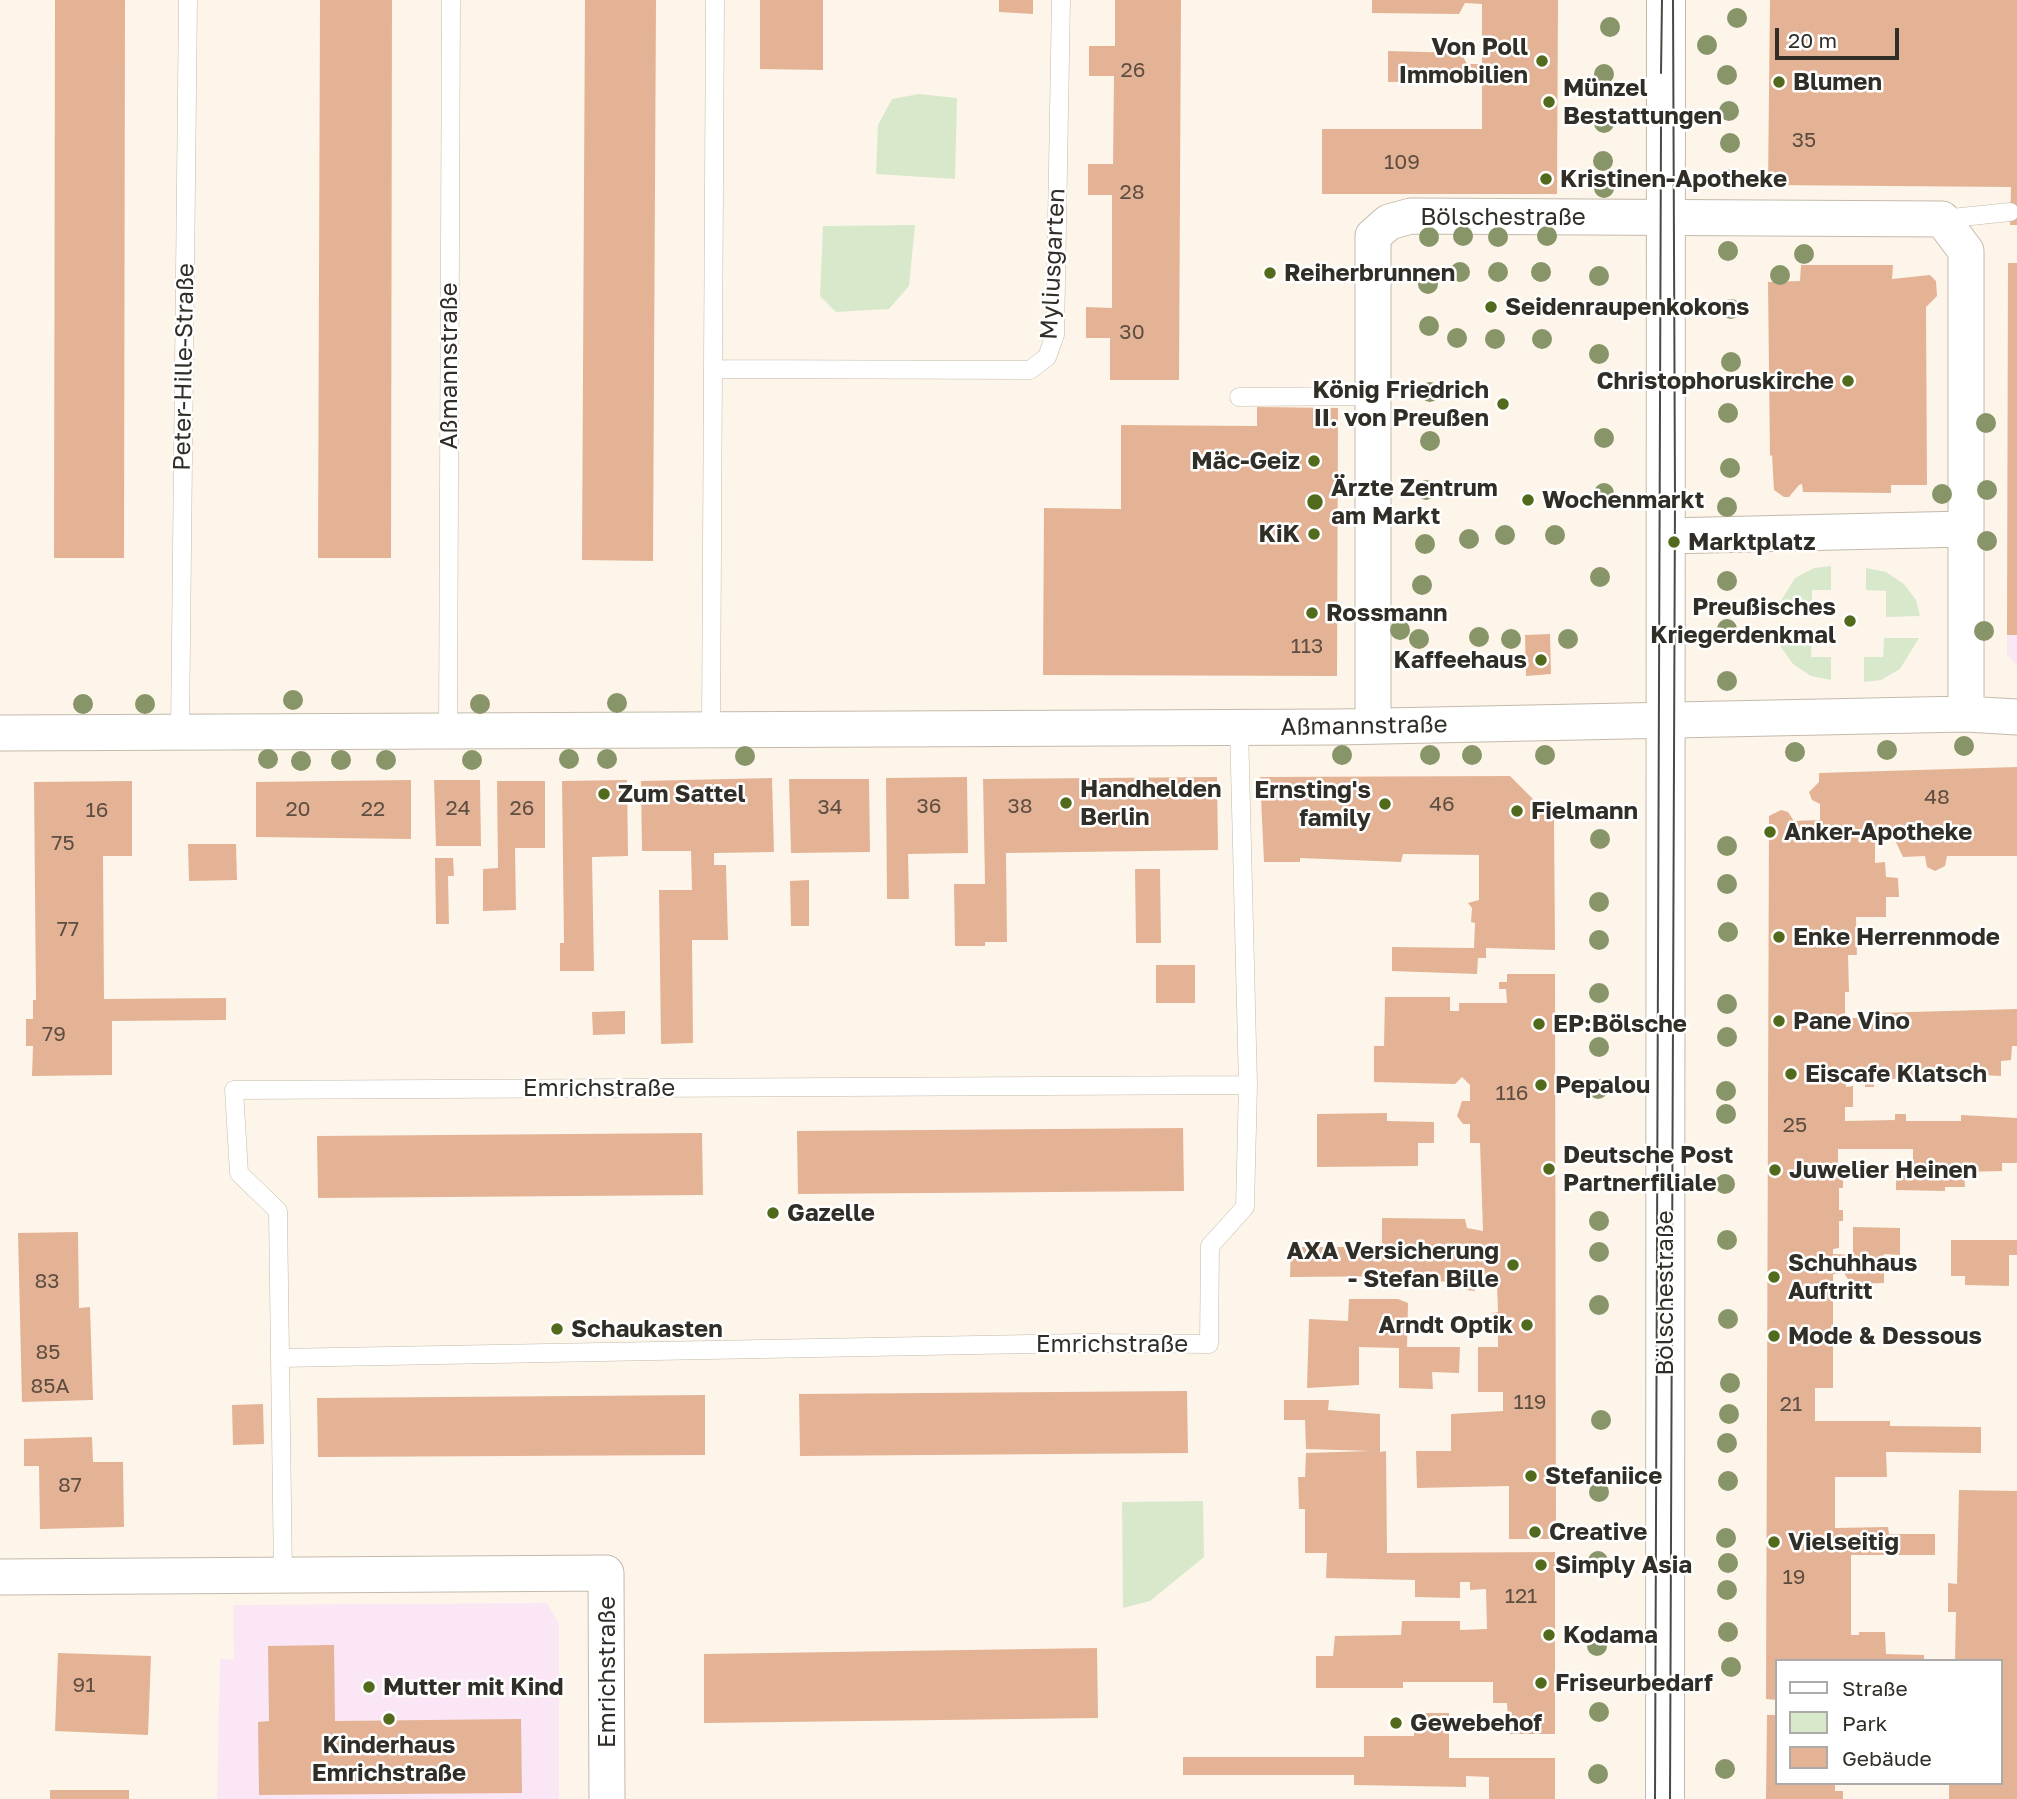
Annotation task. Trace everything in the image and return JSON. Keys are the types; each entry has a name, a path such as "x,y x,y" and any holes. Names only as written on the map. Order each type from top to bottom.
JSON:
{"street":[{"name":"Bölschestraße","path":"1665,1799 1666,0"},
{"name":"Bölschestraße","path":"1373,726 1373,236 1389,222 1410,216 1942,219"},
{"path":"1942,219 1966,251 1966,714"},
{"path":"1667,536 1965,529"},
{"name":"Aßmannstraße","path":"0,733 1373,726 1966,714 2017,717"},
{"name":"Emrichstraße","path":"0,1577 606,1573 607,1799"}],"lane":[{"name":"Peter-Hille-Straße","path":"180,733 188,0"},
{"name":"Aßmannstraße","path":"448,732 451,0"},
{"path":"711,730 715,0"},
{"name":"Myliusgarten","path":"713,369 1030,370 1047,357 1055,335 1060,0"},
{"path":"1942,219 2010,212"},
{"path":"1239,397 1373,396"},
{"name":"Emrichstraße","path":"280,1358 1056,1343 1209,1344 1210,1246 1245,1207 1248,1085 1239,727"},
{"name":"Emrichstraße","path":"283,1576 278,1211 239,1173 234,1090 1248,1085"}],"shaded area":[{"path":"2008,473 2017,473 2017,666 2007,655"},
{"name":"Kinderhaus Emrichstraße","path":"547,1603 559,1624 559,1799 217,1799 220,1659 234,1660 233,1605"}],"green space":[{"path":"919,94 957,98 955,179 876,174 878,125 892,99"},
{"path":"915,225 909,286 889,309 836,312 820,296 823,226"},
{"path":"1831,566 1831,590 1812,590 1812,609 1776,609 1795,578 1814,568"},
{"path":"1866,568 1886,572 1904,584 1916,600 1920,616 1886,617 1886,591 1866,590"},
{"path":"1812,631 1811,657 1831,657 1831,680 1811,676 1793,664 1781,647 1777,632"},
{"path":"1884,638 1919,638 1900,669 1881,680 1864,682 1864,657 1883,657"},
{"path":"1203,1501 1204,1557 1150,1601 1123,1608 1122,1502"}],"building":[{"path":"55,0 125,0 124,558 54,558"},
{"path":"320,0 392,0 391,558 318,558"},
{"path":"585,0 656,0 653,561 582,560"},
{"path":"760,0 823,0 823,70 760,69"},
{"path":"999,0 1033,0 1033,14 999,12"},
{"path":"1115,0 1181,0 1179,380 1110,380 1110,338 1086,338 1086,307 1112,308 1112,195 1088,195 1088,164 1113,164 1114,76 1089,76 1089,46 1115,46"},
{"path":"1372,0 1558,0 1557,194 1322,194 1322,129 1482,129 1482,81 1388,82 1388,51 1461,53 1467,64 1482,64 1482,4 1465,3 1459,14 1372,13"},
{"path":"1770,0 2017,0 2017,225 2010,225 2011,187 1768,185"},
{"path":"2008,263 2017,263 2017,635 2007,635"},
{"name":"Christophoruskirche","path":"1801,265 1893,265 1892,279 1930,275 1936,281 1937,296 1926,307 1927,485 1891,485 1891,493 1803,492 1802,484 1789,497 1784,497 1774,490 1772,455 1770,456 1768,282 1800,281"},
{"path":"1257,407 1338,408 1337,676 1043,675 1044,508 1121,509 1121,425 1257,426"},
{"path":"1550,634 1551,674 1526,676 1525,635"},
{"path":"2017,767 2017,856 1947,856 1945,866 1935,871 1927,867 1925,856 1903,857 1894,838 1875,840 1875,863 1885,862 1886,877 1898,878 1899,897 1886,897 1886,917 1856,917 1857,955 1848,955 1849,992 1845,992 1845,1018 1876,1018 1876,1013 2017,1009 2017,1046 2012,1046 2011,1060 2001,1061 2001,1076 1982,1075 1982,1078 1874,1079 1874,1087 1865,1087 1865,1080 1846,1077 1846,1087 1853,1086 1853,1107 1845,1107 1845,1121 1895,1120 1895,1114 1906,1114 1906,1121 1961,1121 1961,1115 2017,1118 2017,1163 2002,1163 2002,1171 1964,1172 1965,1187 1945,1187 1945,1191 1896,1190 1896,1175 1913,1176 1913,1149 1838,1149 1838,1177 1843,1177 1843,1188 1839,1188 1839,1210 1843,1210 1843,1221 1839,1221 1839,1248 1833,1249 1833,1254 1853,1255 1853,1227 1900,1228 1900,1255 1884,1254 1884,1283 1851,1284 1844,1273 1833,1274 1833,1388 1815,1388 1815,1421 1890,1421 1890,1426 1981,1427 1981,1453 1886,1452 1887,1477 1835,1477 1835,1528 1888,1527 1889,1534 1935,1534 1935,1555 1851,1555 1851,1635 1859,1635 1859,1632 1885,1632 1886,1654 1924,1655 1924,1659 1776,1659 1776,1700 1766,1699 1769,816 1781,810 1788,812 1794,821 1820,820 1820,804 1812,800 1809,792 1819,782 1819,773"},
{"path":"1510,776 1554,820 1555,950 1486,948 1486,958 1478,958 1477,974 1392,971 1392,947 1474,948 1475,923 1471,922 1472,908 1468,903 1479,900 1479,855 1403,854 1401,862 1300,858 1300,862 1264,862 1260,777"},
{"path":"967,777 968,853 908,854 909,899 887,899 886,778"},
{"path":"1217,777 1218,850 1006,853 1007,942 985,942 985,946 955,946 954,884 985,884 983,779"},
{"path":"772,778 774,852 714,853 714,865 726,865 728,940 692,940 693,1043 661,1044 659,890 692,890 691,851 642,851 641,781"},
{"path":"789,779 869,779 870,852 791,853"},
{"path":"411,780 411,839 256,837 256,782"},
{"path":"434,780 480,780 481,846 436,846"},
{"path":"627,780 628,856 592,857 594,971 560,971 560,943 564,943 562,781"},
{"path":"132,781 132,856 103,856 104,999 226,998 226,1020 112,1021 112,1075 32,1076 33,1046 26,1046 26,1019 33,1019 33,1000 36,1000 34,782"},
{"path":"497,781 545,781 545,848 515,848 516,910 483,911 483,869 498,868"},
{"path":"188,844 236,844 237,880 189,881"},
{"path":"435,858 453,858 454,876 448,876 449,924 436,924"},
{"path":"1135,869 1160,869 1161,943 1136,943"},
{"path":"809,880 809,926 791,926 790,881"},
{"path":"1156,965 1195,965 1195,1003 1156,1003"},
{"path":"1507,974 1555,974 1556,1539 1509,1539 1509,1486 1417,1488 1416,1451 1451,1451 1451,1414 1503,1411 1503,1392 1478,1392 1478,1347 1498,1347 1498,1332 1493,1332 1492,1313 1498,1312 1497,1282 1475,1282 1475,1291 1466,1290 1466,1281 1410,1282 1411,1276 1290,1277 1291,1247 1382,1247 1382,1218 1465,1219 1467,1228 1483,1231 1480,1143 1470,1143 1470,1124 1463,1124 1457,1116 1462,1101 1470,1101 1470,1085 1462,1077 1455,1084 1374,1082 1374,1046 1384,1046 1385,997 1450,997 1450,1011 1459,1011 1459,1003 1507,1003 1506,989 1499,989 1499,982 1507,982"},
{"path":"625,1011 625,1034 593,1035 592,1012"},
{"path":"1387,1113 1387,1121 1434,1122 1434,1143 1418,1143 1418,1166 1317,1167 1317,1114"},
{"path":"1183,1128 1184,1191 798,1194 797,1131"},
{"path":"702,1133 703,1195 318,1198 317,1136"},
{"path":"78,1232 79,1308 90,1307 93,1400 22,1402 18,1233"},
{"path":"1951,1240 2017,1240 2017,1255 2009,1255 2009,1286 1965,1285 1965,1276 1951,1276"},
{"path":"1349,1299 1398,1299 1408,1303 1407,1347 1460,1347 1459,1373 1432,1372 1433,1389 1399,1388 1399,1348 1359,1347 1359,1385 1307,1388 1309,1319 1348,1321"},
{"path":"1187,1391 1188,1453 800,1456 799,1394"},
{"path":"705,1395 705,1455 318,1457 317,1398"},
{"path":"1284,1400 1329,1400 1328,1410 1380,1414 1380,1452 1386,1451 1387,1553 1555,1552 1555,1734 1509,1734 1507,1703 1493,1703 1493,1682 1403,1682 1403,1688 1316,1688 1316,1656 1333,1656 1335,1636 1401,1635 1402,1621 1460,1621 1460,1630 1487,1629 1486,1589 1470,1590 1470,1582 1460,1582 1460,1598 1415,1597 1415,1580 1326,1578 1327,1553 1305,1553 1305,1509 1299,1509 1298,1477 1305,1477 1306,1453 1371,1451 1306,1449 1305,1420 1284,1420"},
{"path":"263,1404 264,1444 233,1445 232,1405"},
{"path":"92,1437 93,1462 123,1462 124,1527 40,1529 39,1466 24,1466 24,1439"},
{"path":"1959,1490 2017,1491 2017,1799 1949,1799 1949,1785 2003,1785 2003,1659 1955,1659 1956,1612 1948,1612 1948,1583 1957,1584"},
{"path":"334,1645 335,1721 521,1719 522,1793 259,1795 258,1722 269,1721 268,1646"},
{"path":"1097,1648 1098,1718 704,1723 704,1654"},
{"path":"58,1653 151,1656 148,1735 55,1731"},
{"path":"1414,1713 1449,1713 1449,1758 1555,1758 1555,1799 1489,1799 1489,1777 1466,1776 1466,1787 1354,1785 1354,1775 1183,1775 1183,1757 1364,1757 1364,1736 1414,1736"},
{"path":"1767,1715 1776,1715 1776,1785 1835,1785 1835,1791 1843,1791 1843,1799 1766,1799"},
{"path":"50,1790 129,1790 129,1799 50,1799"}],"tram line":[{"path":"1661,73 1662,0"},
{"path":"1670,1799 1675,499 1673,0"},
{"path":"1655,1799 1661,126"}],"place":[{"name":"Von Poll Immobilien","path":"1542,61"},
{"name":"Blumen","path":"1779,82"},
{"name":"Münzel Bestattungen","path":"1549,102"},
{"name":"Kristinen-Apotheke","path":"1546,179"},
{"name":"Reiherbrunnen","path":"1270,273"},
{"name":"Seidenraupenkokons","path":"1491,307"},
{"name":"Christophoruskirche","path":"1848,381"},
{"name":"König Friedrich II. von Preußen","path":"1503,404"},
{"name":"Mäc-Geiz","path":"1314,461"},
{"name":"Wochenmarkt","path":"1528,500"},
{"name":"Ärzte Zentrum am Markt","path":"1315,502"},
{"name":"KiK","path":"1314,534"},
{"name":"Marktplatz","path":"1674,542"},
{"name":"Rossmann","path":"1312,613"},
{"name":"Preußisches Kriegerdenkmal","path":"1850,621"},
{"name":"Kaffeehaus","path":"1541,660"},
{"name":"Zum Sattel","path":"604,794"},
{"name":"Handhelden Berlin","path":"1066,803"},
{"name":"Ernsting's family","path":"1385,804"},
{"name":"Fielmann","path":"1517,811"},
{"name":"Anker-Apotheke","path":"1770,832"},
{"name":"Enke Herrenmode","path":"1779,937"},
{"name":"Pane Vino","path":"1779,1021"},
{"name":"EP:Bölsche","path":"1539,1024"},
{"name":"Eiscafe Klatsch","path":"1791,1074"},
{"name":"Pepalou","path":"1541,1085"},
{"name":"Deutsche Post Partnerfiliale","path":"1549,1169"},
{"name":"Juwelier Heinen","path":"1775,1170"},
{"name":"Gazelle","path":"773,1213"},
{"name":"AXA Versicherung - Stefan Bille","path":"1513,1265"},
{"name":"Schuhhaus Auftritt","path":"1774,1277"},
{"name":"Arndt Optik","path":"1527,1325"},
{"name":"Schaukasten","path":"557,1329"},
{"name":"Mode & Dessous","path":"1774,1336"},
{"name":"Stefaniice","path":"1531,1476"},
{"name":"Creative","path":"1535,1532"},
{"name":"Vielseitig","path":"1774,1542"},
{"name":"Simply Asia","path":"1541,1565"},
{"name":"Kodama","path":"1549,1635"},
{"name":"Friseurbedarf","path":"1541,1683"},
{"name":"Mutter mit Kind","path":"369,1687"},
{"name":"Kinderhaus Emrichstraße","path":"389,1719"},
{"name":"Gewebehof","path":"1396,1723"}]}
